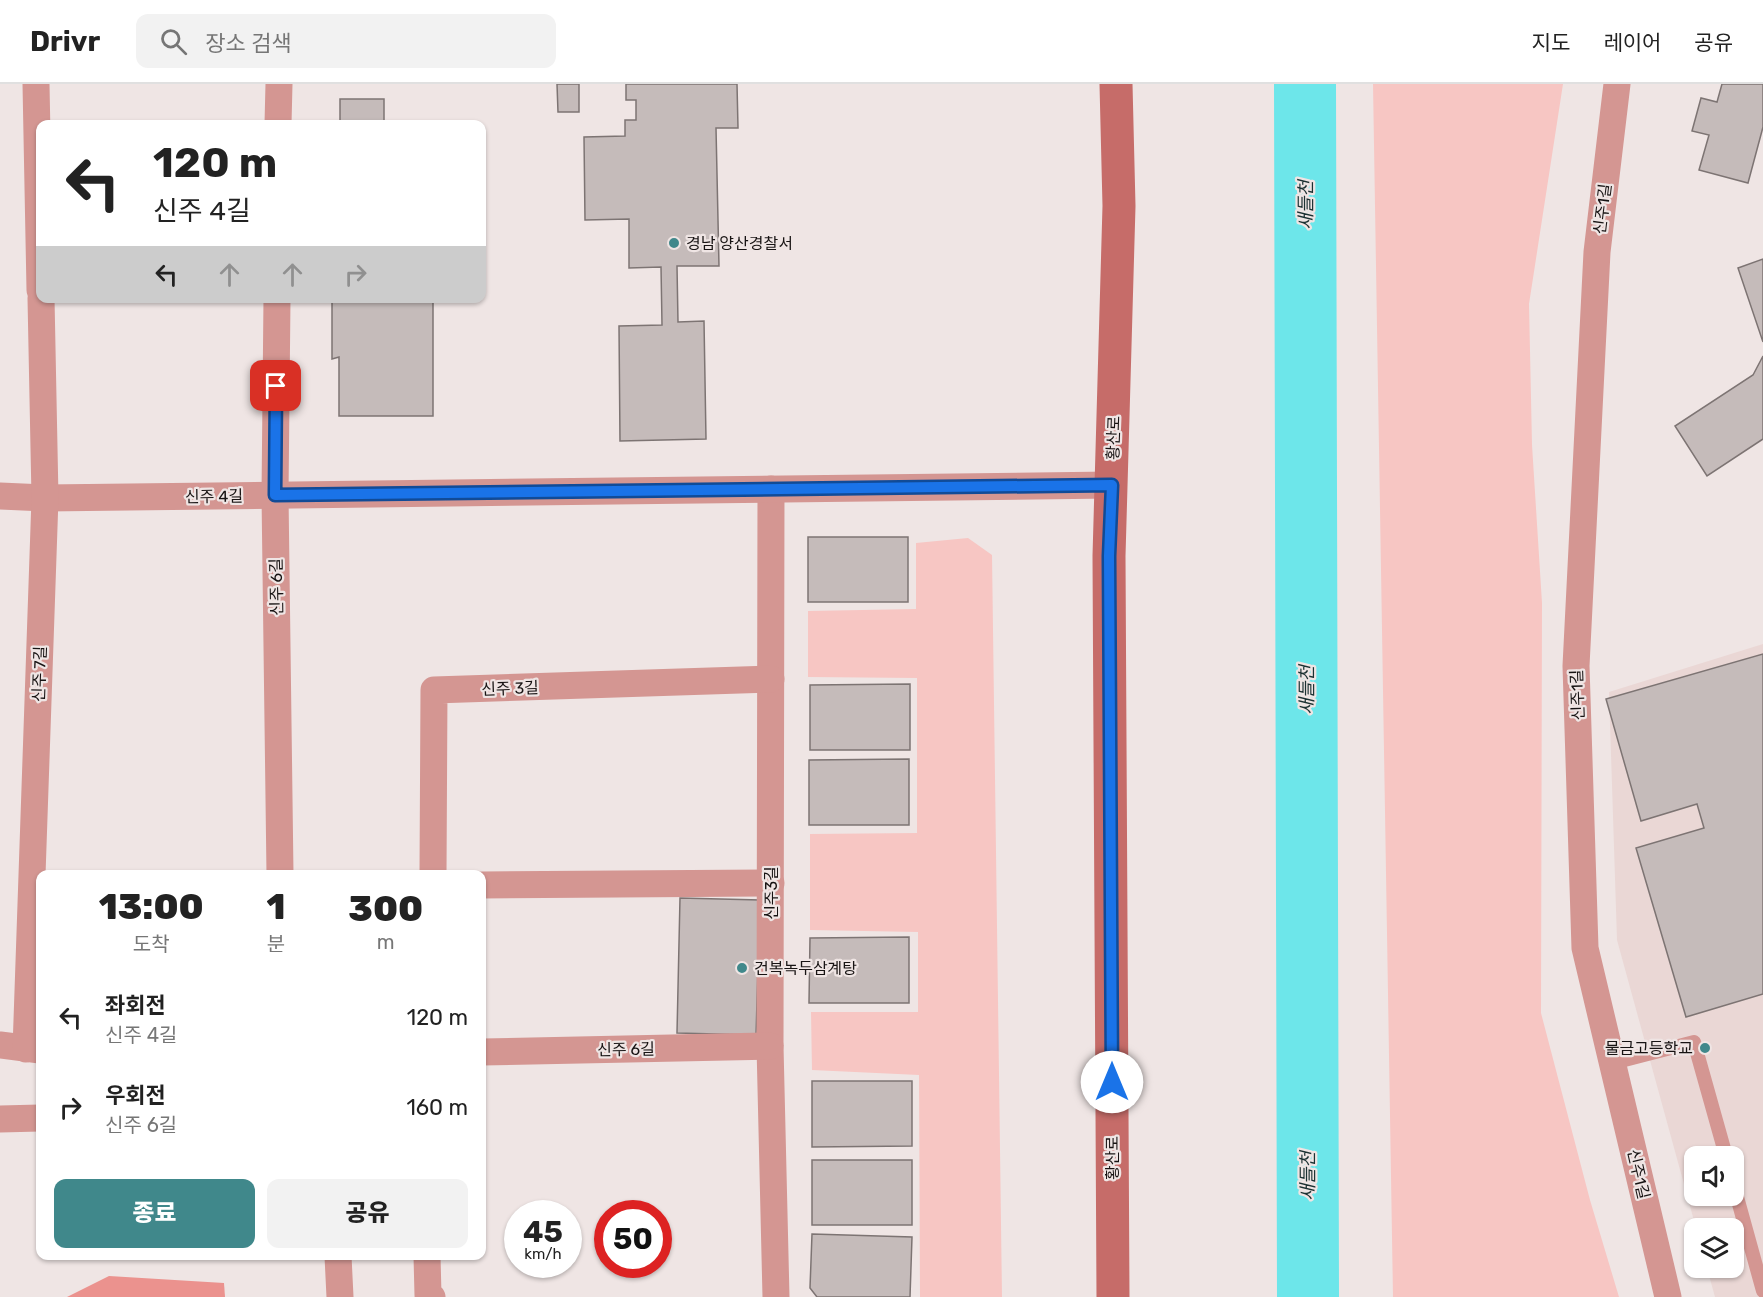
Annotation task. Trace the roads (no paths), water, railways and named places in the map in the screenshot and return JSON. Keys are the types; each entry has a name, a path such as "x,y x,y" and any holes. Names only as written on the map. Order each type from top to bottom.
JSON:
{"main road":[{"name":"황산로","path":"1113,1297 1109,556 1119,206 1116,84"}],"street":[{"path":"36,84 37,120"},
{"path":"278,120 279,84"},
{"name":"신주1길","path":"1617,84 1598,252 1576,666 1585,948 1668,1297"},
{"name":"신주 7길","path":"22,1048 45,498 41,303"},
{"name":"신주 6길","path":"277,303 275,495 280,870"},
{"name":"신주 4길","path":"0,496 45,498 1112,485"},
{"name":"신주3길","path":"771,489 770,1046 776,1297"},
{"name":"신주 3길","path":"433,870 434,690 771,679"},
{"path":"486,885 771,883"},
{"name":"신주 6길","path":"486,1052 770,1046"},
{"path":"0,1119 36,1118"},
{"path":"338,1260 340,1297"},
{"path":"427,1260 428,1295 432,1297"}],"lane":[{"path":"1613,1064 1694,1042 1723,1146"},
{"path":"1740,1206 1763,1291"}],"waterway":[{"name":"새들천","path":"1305,84 1308,1297"}],"place":[{"name":"경남 양산경찰서","path":"674,243"},
{"name":"건복녹두삼계탕","path":"742,968"},
{"name":"물금고등학교","path":"1705,1048"}]}
